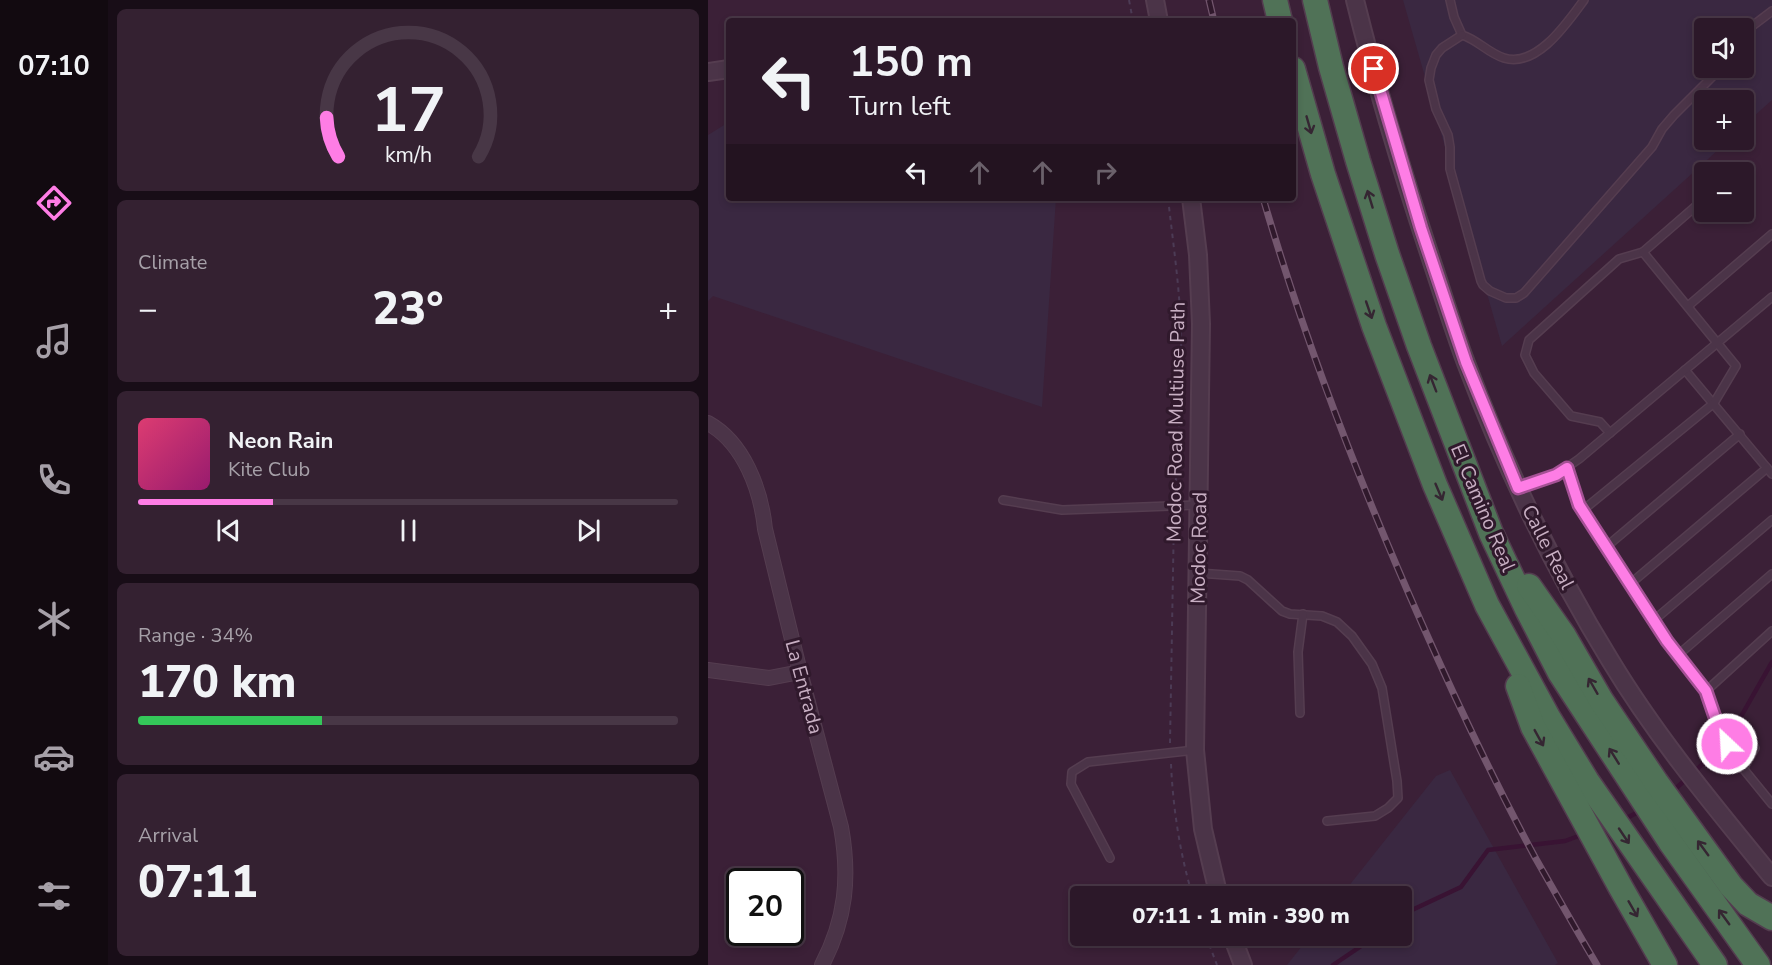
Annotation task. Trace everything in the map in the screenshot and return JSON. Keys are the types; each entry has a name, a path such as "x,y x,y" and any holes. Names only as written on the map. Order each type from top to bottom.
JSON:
{"highway":[{"path":"1275,0 1279,18"},
{"name":"El Camino Real","path":"1315,0 1355,150 1387,254 1419,346 1491,533 1560,673 1665,834 1758,965"},
{"name":"El Camino Real","path":"1296,80 1323,174 1374,326 1435,485 1487,605 1548,717 1587,781 1715,965"},
{"path":"1491,533 1564,636 1600,700 1731,886 1748,904 1772,918"},
{"path":"1487,605 1533,727 1665,965"}],"street":[{"path":"1155,0 1158,18"},
{"name":"Calle Real","path":"1355,0 1378,87 1421,228 1466,362 1518,488 1555,565 1610,661 1690,776 1772,878"},
{"path":"708,72 726,69"},
{"name":"Modoc Road","path":"1191,201 1198,255 1201,324 1195,750 1203,830 1216,886"},
{"name":"La Entrada","path":"708,423 722,432 732,444 741,456 755,484 845,849 846,875 839,926 822,965"},
{"path":"708,670 769,678 800,672"},
{"path":"1236,946 1243,965"}],"lane":[{"path":"1450,0 1462,35 1503,58 1511,59 1525,58 1542,47 1565,24 1584,0"},
{"path":"1754,25 1772,11"},
{"path":"1462,35 1442,48 1436,55 1429,80 1431,94 1448,135 1452,179 1481,281 1490,291 1506,298 1520,296 1540,276 1652,147 1668,122 1710,78"},
{"path":"1610,434 1600,422 1571,416 1534,373 1525,355 1529,340 1618,259 1643,252 1694,208"},
{"path":"1688,306 1772,234"},
{"path":"1583,510 1714,403 1737,366 1643,252"},
{"path":"1518,488 1556,475 1567,468 1772,297"},
{"path":"1630,584 1770,471 1685,370"},
{"path":"1606,547 1740,434"},
{"path":"1567,468 1579,505 1653,621 1706,691 1718,726 1737,761 1772,804"},
{"path":"1003,500 1062,510 1200,505"},
{"path":"1653,621 1772,520"},
{"path":"1198,573 1240,576 1248,580 1282,611 1290,614 1322,616 1337,622 1352,636 1372,663 1382,688 1398,798 1389,808 1375,816 1327,821"},
{"path":"1678,655 1772,574"},
{"path":"1300,713 1298,652 1303,614"},
{"path":"1706,691 1772,631"},
{"path":"1743,770 1755,748"},
{"path":"1110,858 1071,784 1072,772 1088,762 1195,750"}],"path":[{"path":"1129,0 1132,18"},
{"name":"Modoc Road Multiuse Path","path":"1168,201 1177,269 1181,334 1181,391 1174,505 1170,752 1176,811 1190,886"},
{"path":"1210,946 1217,965"}],"shaded area":[{"path":"1403,0 1772,0 1772,100 1754,116 1754,90 1694,90 1694,150 1718,150 1705,162 1694,162 1694,172 1502,346"},
{"path":"726,124 726,201 1056,201 1042,407 713,296 708,301 708,135"},
{"path":"1450,770 1558,963 1555,965 1287,965 1302,946 1412,946 1412,886 1349,886 1436,776"}],"waterway":[{"path":"1672,792 1707,760 1739,720 1772,662"},
{"path":"1623,820 1642,810"},
{"path":"1412,910 1461,887 1488,850 1565,841 1584,834"},
{"path":"1333,965 1361,946"}],"railway":[{"path":"1209,0 1213,18"},
{"path":"1264,201 1316,361 1356,468 1400,574 1477,744 1506,802 1597,965"}],"route":[{"path":"1374,69 1421,228 1466,362 1518,488 1556,475 1567,468 1579,505 1667,641 1706,691 1727,744"}]}
